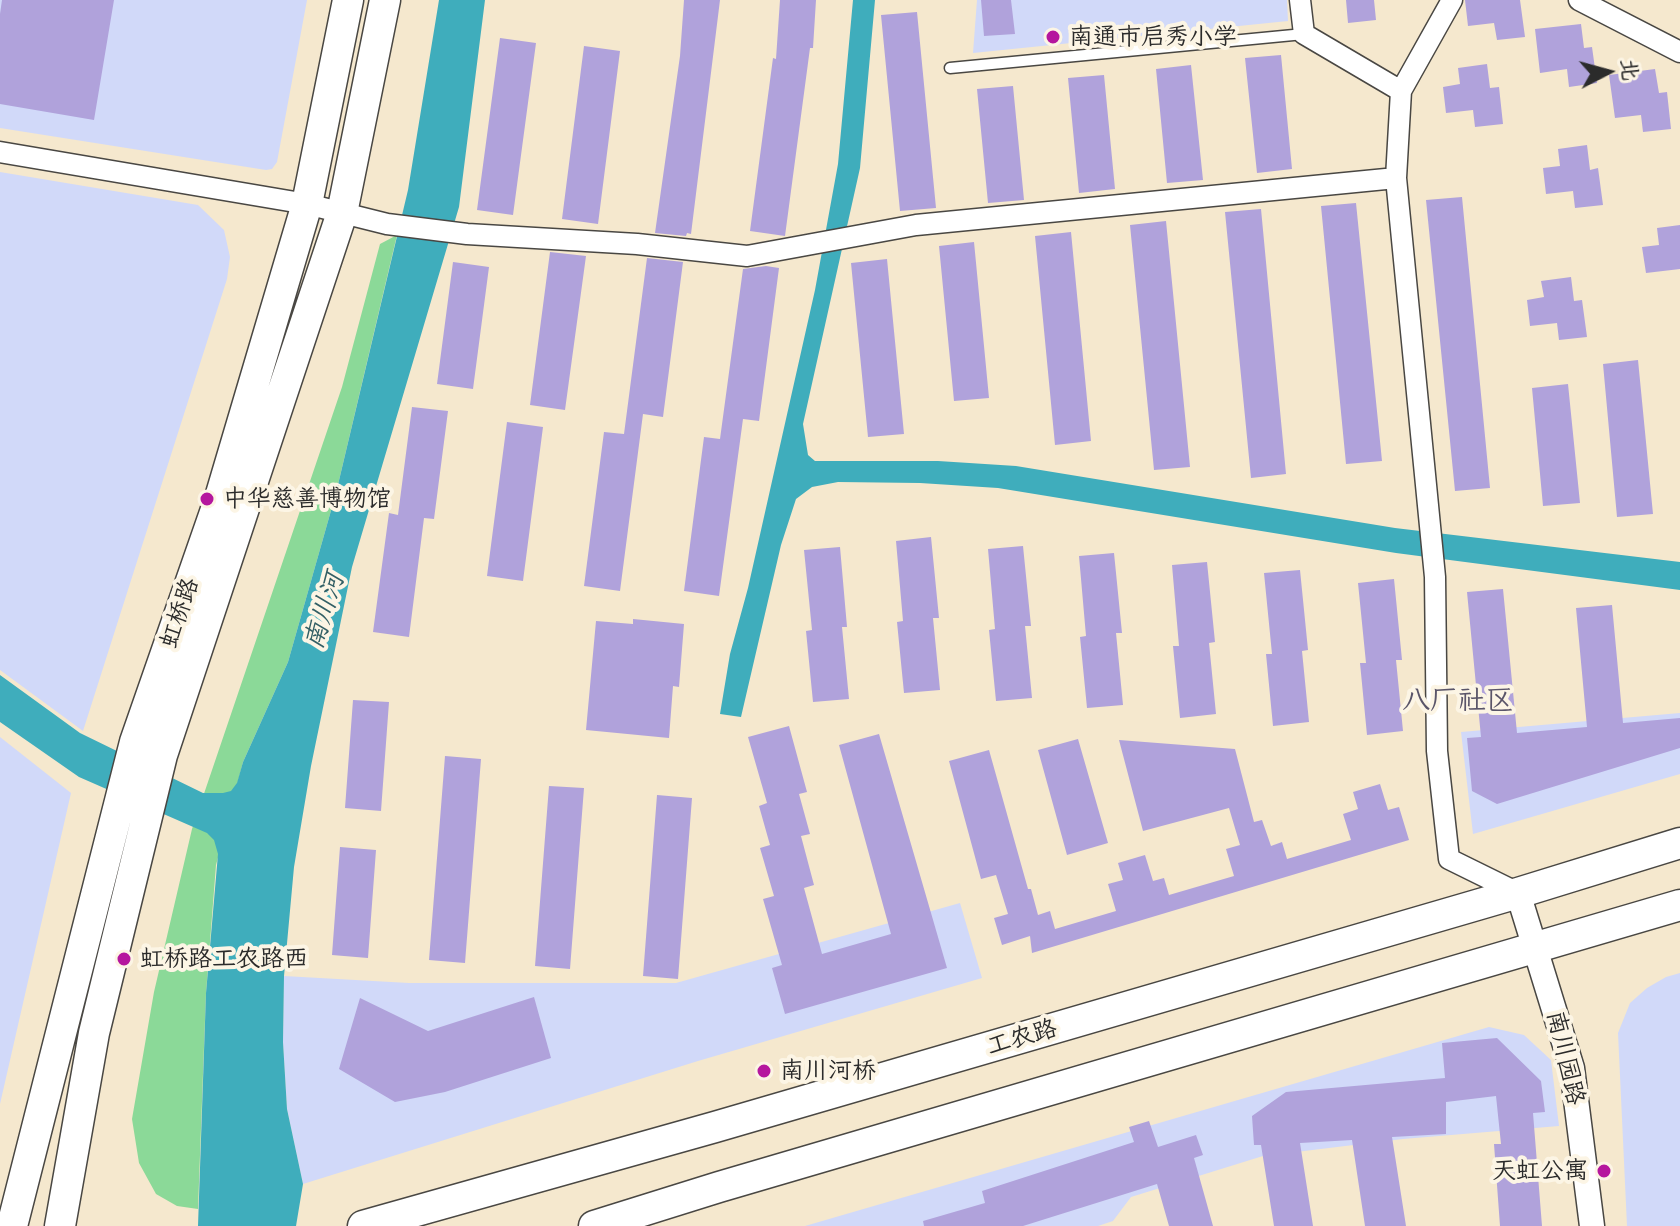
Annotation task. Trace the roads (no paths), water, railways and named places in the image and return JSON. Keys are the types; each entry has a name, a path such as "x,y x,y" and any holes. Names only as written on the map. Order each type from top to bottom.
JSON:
{"main road":[{"name":"虹桥路","path":"12,1226 135,742 219,501 307,204 348,0"},
{"name":"虹桥路","path":"60,1226 94,1033 162,755 342,213 385,0"},
{"name":"工农路","path":"363,1226 715,1127 1680,843"},
{"path":"594,1226 1680,905"}],"street":[{"path":"1300,0 1304,34 1401,91"},
{"path":"1452,0 1401,91 1396,178 1434,568 1437,751 1449,859 1518,893"},
{"path":"1579,0 1680,52"},
{"path":"0,152 307,204 387,224 467,234 637,244 747,256 916,225 1396,178"},
{"name":"南川园路","path":"1518,893 1572,1068 1592,1226"}],"lane":[{"path":"950,68 1304,34"}],"water":[{"name":"南川河","path":"439,0 485,0 459,207 352,567 311,766 294,867 284,976 283,1042 287,1109 303,1184 296,1226 198,1226 206,993 218,854 214,840 207,833 79,777 0,722 0,675 80,733 203,793 231,791 237,783 243,762 288,662 336,493 408,190"},
{"path":"853,0 875,0 860,168 803,424 808,455 815,461 938,461 1016,466 1395,528 1680,562 1680,590 1396,553 998,488 838,482 812,487 796,499 781,545 741,717 720,714 730,654 748,588 815,290 838,164"}],"place":[{"name":"南通市启秀小学","path":"1053,37"},
{"name":"中华慈善博物馆","path":"207,499"},
{"name":"虹桥路工农路西","path":"124,959"},
{"name":"南川河桥","path":"764,1071"},
{"name":"天虹公寓","path":"1604,1171"}],"district":[{"name":"八厂社区","path":"1458,701"}]}
